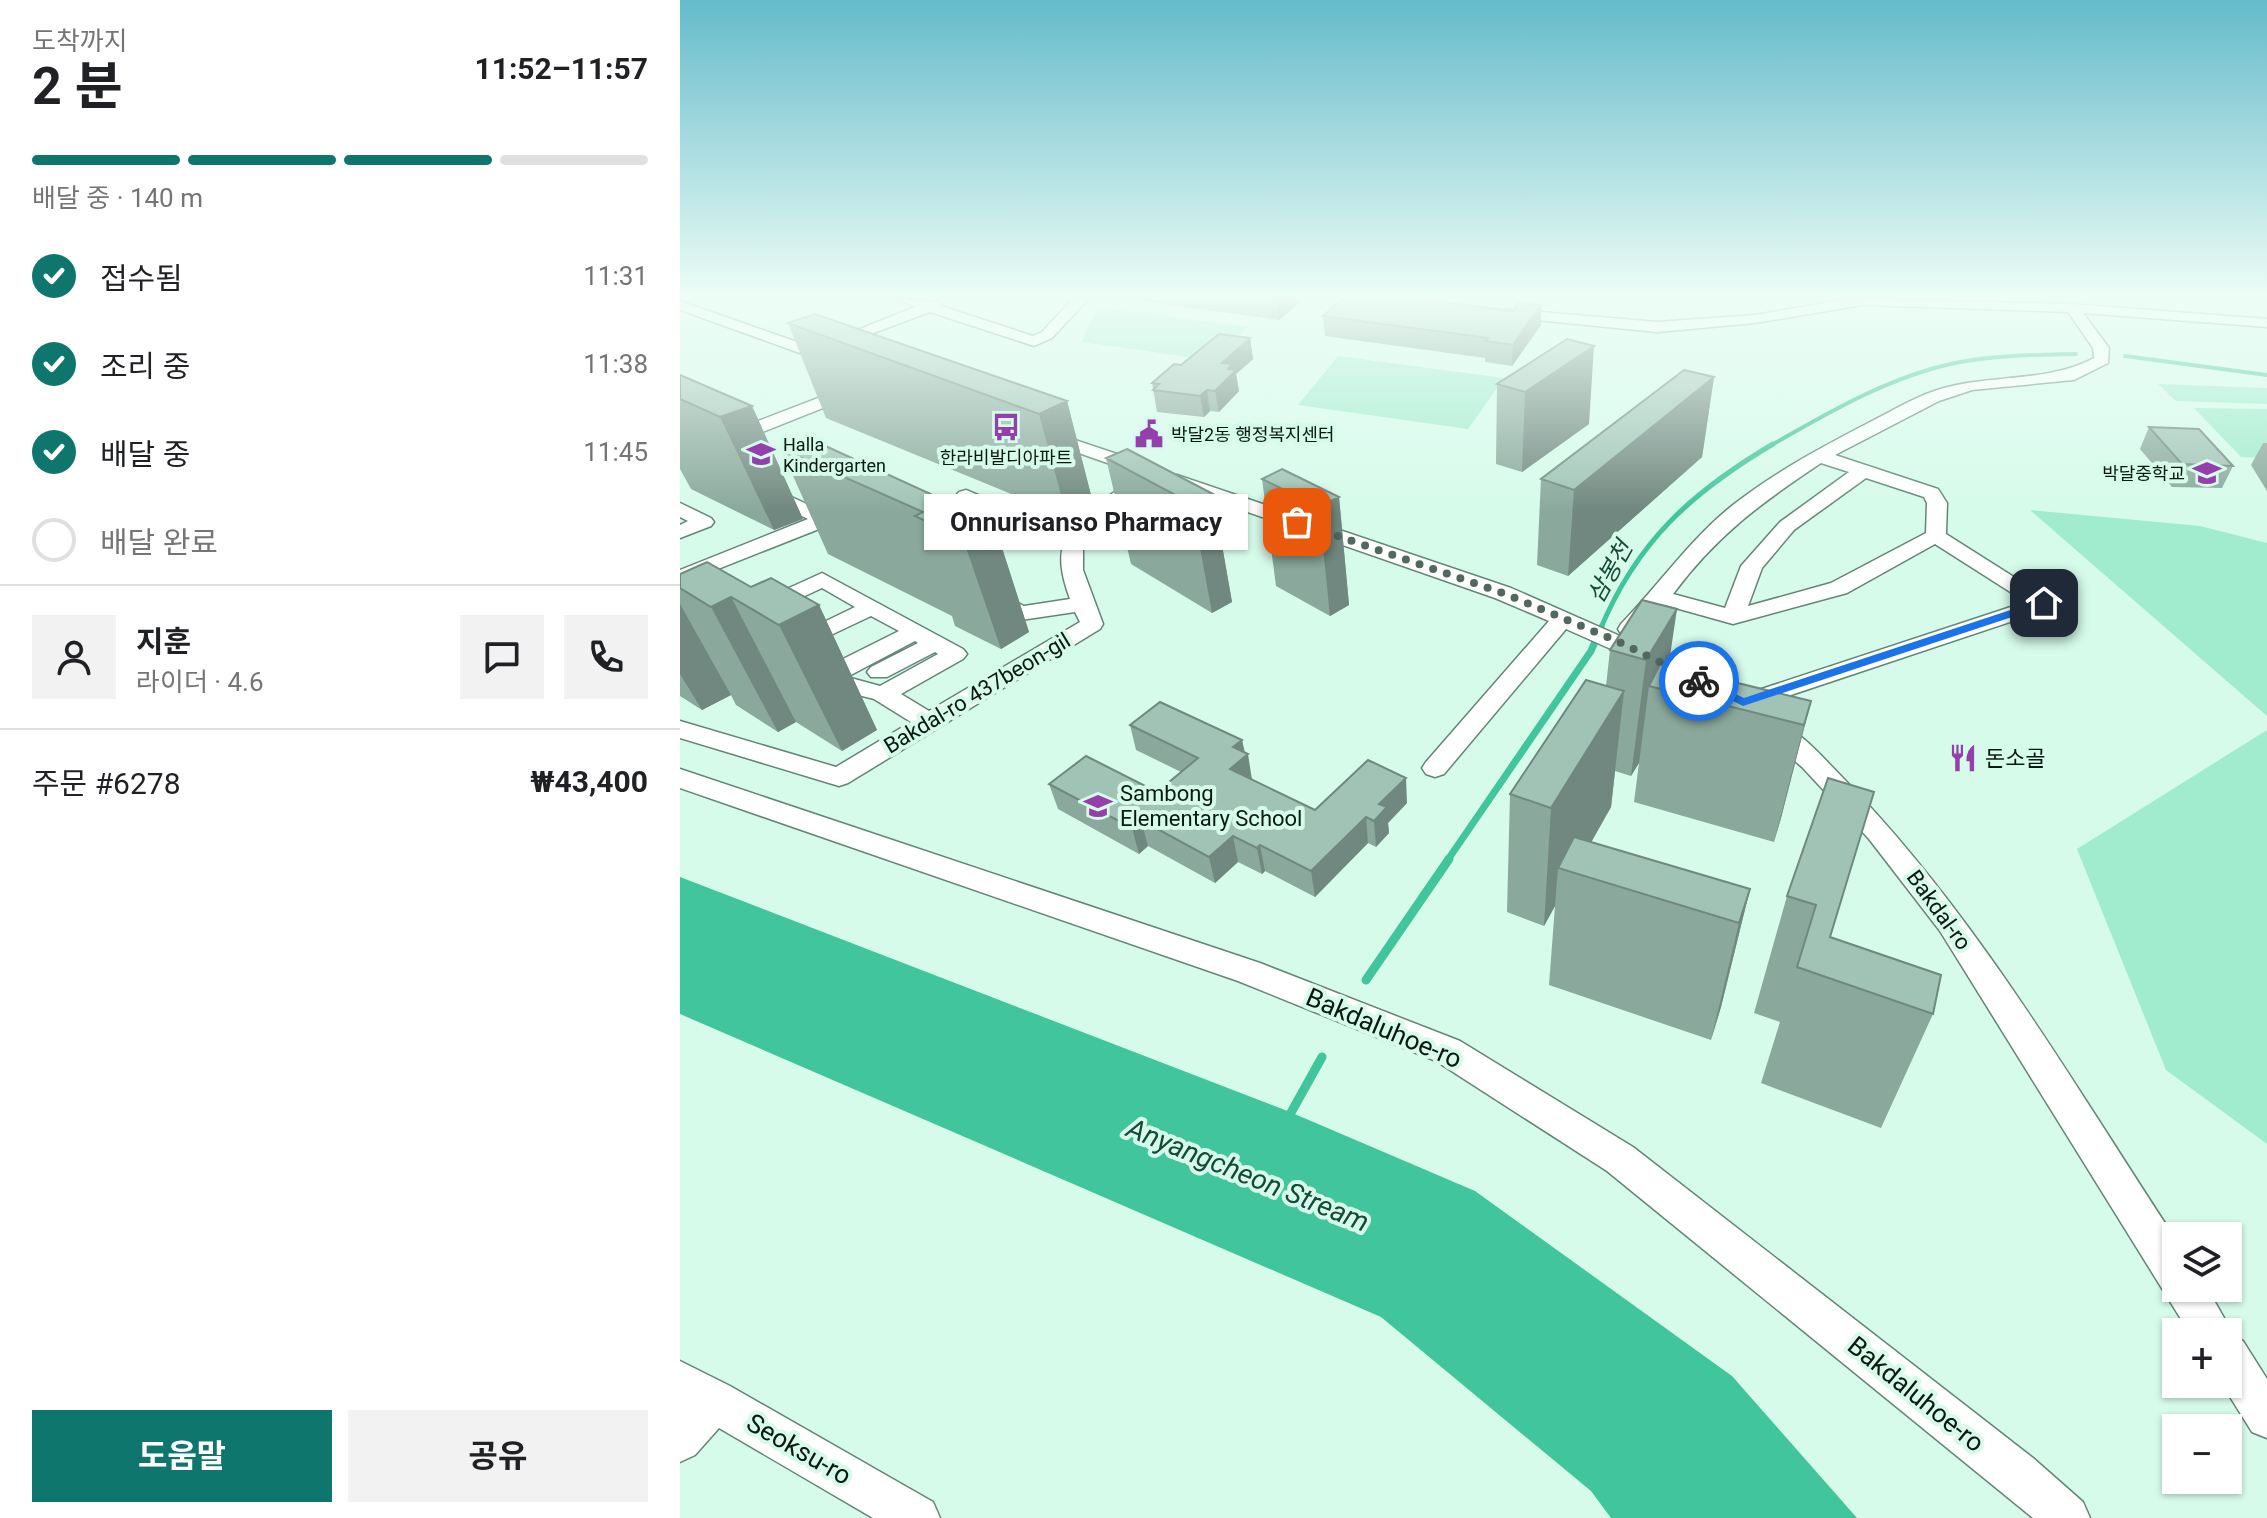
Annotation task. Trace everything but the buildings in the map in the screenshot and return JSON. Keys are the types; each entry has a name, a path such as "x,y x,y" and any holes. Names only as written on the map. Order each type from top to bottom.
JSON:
{"street":[{"path":"1613,640 1660,597 1689,558 1740,509 1819,456 1933,397 1970,385 2074,375 2086,370"},
{"path":"686,455 868,383"},
{"path":"1033,431 1503,593 1673,669"},
{"path":"686,455 718,467"},
{"path":"1819,456 1931,493 1937,503 1936,536"},
{"path":"1733,617 1752,566 1787,526 1861,472"},
{"name":"Bakdal-ro 437beon-gil","path":"680,729 839,777 1092,624 1069,554 1073,540 1087,524 1154,473"},
{"path":"744,481 865,537"},
{"path":"946,562 1023,521 956,495"},
{"path":"1740,509 1787,526"},
{"path":"680,532 704,522 682,511"},
{"path":"680,578 824,520"},
{"path":"1660,597 1733,617 1839,588 1936,536"},
{"path":"1743,703 2044,603 1936,536"},
{"path":"741,619 822,579 925,637"},
{"path":"971,588 1021,613 1083,604"},
{"path":"819,606 846,592"},
{"path":"772,656 872,607"},
{"path":"1435,768 1564,620"},
{"path":"925,637 814,676 881,683 930,723"},
{"path":"881,683 925,637"},
{"name":"Bakdal-ro","path":"1715,689 1743,703 1811,761 1879,832 1951,923 2162,1253"},
{"name":"Bakdaluhoe-ro","path":"680,778 1249,972 1448,1051 1620,1159 2017,1474 2067,1518"},
{"path":"2242,1378 2267,1417"},
{"path":"680,1440 697,1392"},
{"name":"Seoksu-ro","path":"697,1392 917,1518"}],"shaded area":[{"path":"1327,370 1442,370 1504,378 1468,429 1298,405"},
{"path":"2158,384 2267,388 2267,404 2176,401"},
{"path":"2194,408 2267,409 2267,458 2241,457"},
{"path":"2030,510 2200,526 2267,543 2267,716"},
{"path":"2267,730 2267,1144 2166,1070 2077,849"}],"water":[{"name":"Anyangcheon Stream","path":"680,877 1290,1112 1475,1191 1732,1376 1857,1518 1611,1518 1591,1491 1381,1317 680,1014"}],"waterway":[{"name":"삼봉천","path":"1770,446 1862,396 1929,370"},
{"name":"삼봉천","path":"2228,370 2267,375"},
{"name":"삼봉천","path":"1600,630 1631,570 1670,522 1717,481 1773,444"},
{"name":"삼봉천","path":"1447,861 1591,651 1601,628"},
{"name":"삼봉천","path":"1366,980 1449,859"},
{"name":"삼봉천","path":"1288,1118 1322,1057"}],"way so far":[{"path":"1297,522 1503,593 1617,641 1699,681"}],"place":[{"name":"한라비발디아파트","path":"1006,427"},
{"name":"박달2동 행정복지센터","path":"1149,434"},
{"name":"Halla Kindergarten","path":"761,454"},
{"name":"박달중학교","path":"2207,473"},
{"name":"Onnurisanso Pharmacy","path":"1297,522"},
{"name":"돈소골","path":"1963,758"},
{"name":"Sambong Elementary School","path":"1098,806"}],"route":[{"path":"1699,681 1743,703 2044,603"}]}
